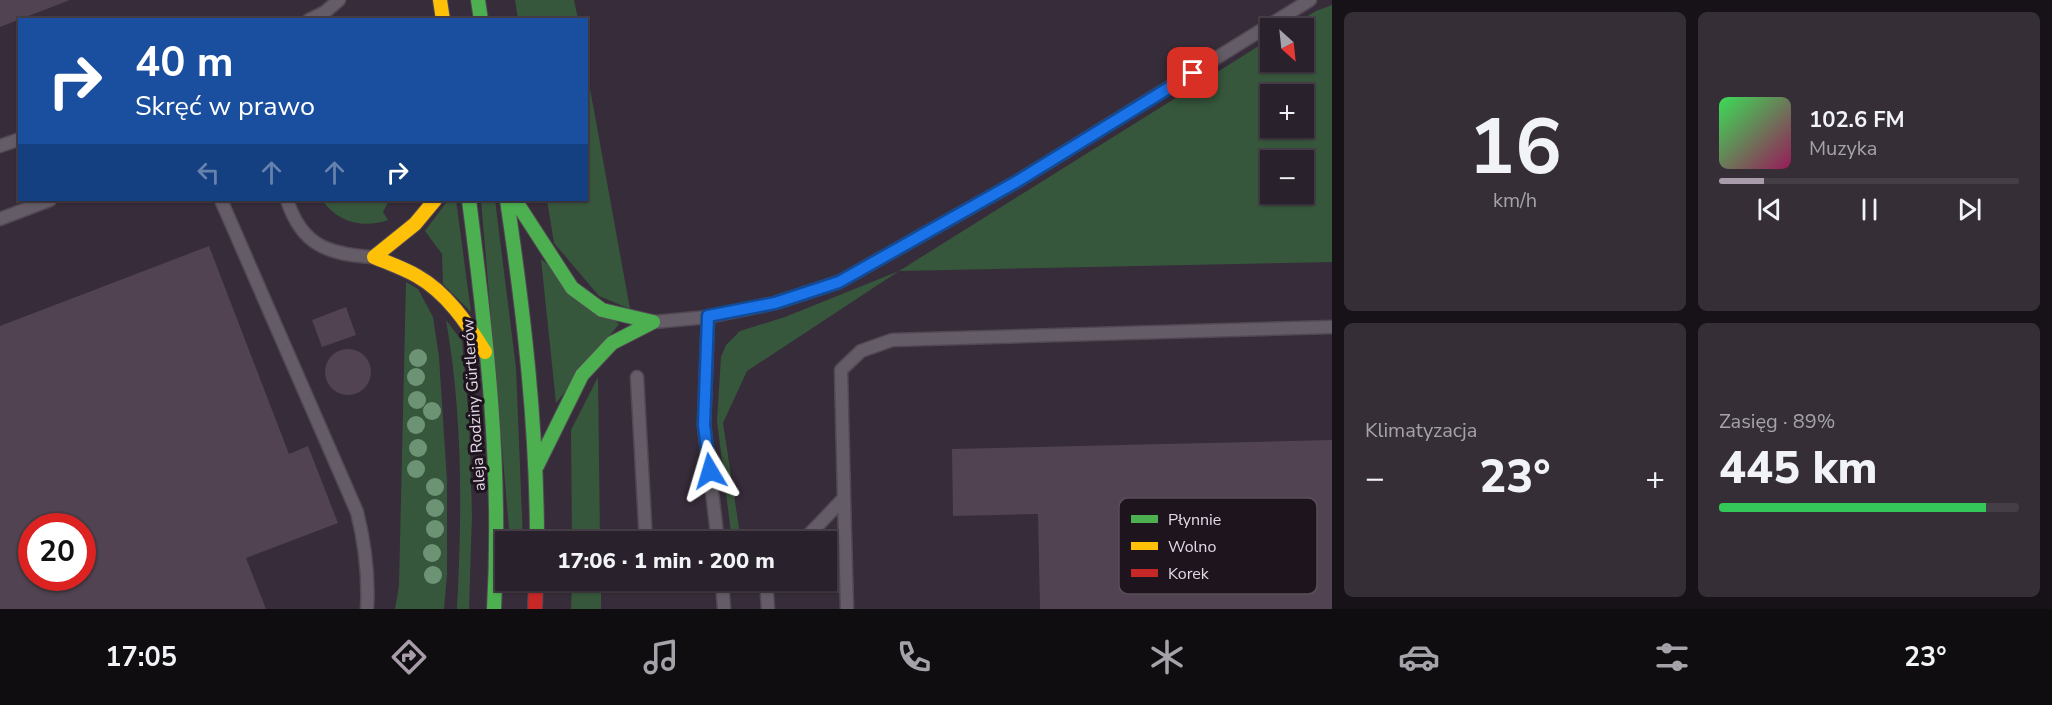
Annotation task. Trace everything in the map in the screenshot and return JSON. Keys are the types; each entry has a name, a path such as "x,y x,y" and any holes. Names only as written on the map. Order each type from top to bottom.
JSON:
{"main road":[{"path":"440,0 443,18"},
{"path":"478,0 481,18"},
{"path":"434,201 426,215 374,257 416,275 431,285 460,315 489,359"},
{"name":"aleja Rodziny Gürtlerów","path":"468,201 489,359 497,481 497,568 494,609"},
{"path":"507,201 520,291 536,468 537,531"},
{"path":"516,201 572,288 602,310 653,322"},
{"path":"536,468 582,375 612,343 653,322"},
{"path":"535,609 536,591"}],"lane":[{"path":"313,18 325,12 339,0"},
{"path":"653,322 708,316 775,303 839,282 1016,182 1310,0"},
{"path":"0,146 18,140"},
{"path":"0,219 47,201"},
{"path":"221,201 357,512 365,544 369,588 367,609"},
{"path":"288,201 304,234 327,250 354,256 374,257"},
{"path":"708,316 704,425 717,531"},
{"path":"847,609 841,370 861,351 892,340 1332,327"},
{"path":"637,377 645,531"},
{"path":"812,531 844,498"},
{"path":"723,591 724,609"},
{"path":"767,591 768,609"}],"green space":[{"path":"515,0 574,0 578,18 518,18"},
{"path":"1332,5 1332,262 899,271 1260,45 1260,72 1314,72 1314,18 1304,18"},
{"path":"588,78 630,309 599,296 554,243 547,201 588,201"},
{"path":"323,201 388,201 383,212 388,220 369,224 351,222 328,208"},
{"path":"447,201 456,201 471,312 443,284 442,254 425,231"},
{"path":"481,201 495,201 516,368 523,531 509,531"},
{"path":"541,259 619,324 556,403"},
{"path":"899,271 747,371 723,423 739,531 731,531 717,421 721,357 726,345 740,331 785,317"},
{"path":"406,282 418,289 433,317 439,357 447,481 447,574 444,609 395,609 399,586"},
{"path":"446,320 462,341 469,420 472,514 469,609 457,609 460,464 456,392"},
{"path":"598,377 600,531 572,531 571,430"},
{"path":"572,591 601,591 601,609 571,609"}],"building":[{"path":"0,0 70,0 18,18 18,20 0,27"},
{"path":"209,246 289,454 308,446 338,523 246,558 266,609 0,609 0,326"},
{"path":"346,307 356,335 322,347 312,320"},
{"path":"348,349 364,356 371,372 364,388 348,395 332,388 325,372 332,356"},
{"path":"1332,440 1332,609 1040,609 1038,514 953,516 952,449"}],"traffic: fast":[{"path":"478,0 481,18"},
{"path":"469,201 482,303 491,404 496,506 494,609"},
{"path":"507,201 519,285 532,413 537,531"},
{"path":"516,201 572,288 602,310 653,322"},
{"path":"537,466 582,375 612,343 653,322"}],"traffic: slow":[{"path":"440,0 443,18"},
{"path":"434,201 415,224 374,257 412,273 438,291 463,320 485,352"}],"traffic: jam":[{"path":"535,609 536,591"}],"route":[{"path":"710,471 704,425 708,316 775,303 839,282 1016,182 1193,73"}]}
